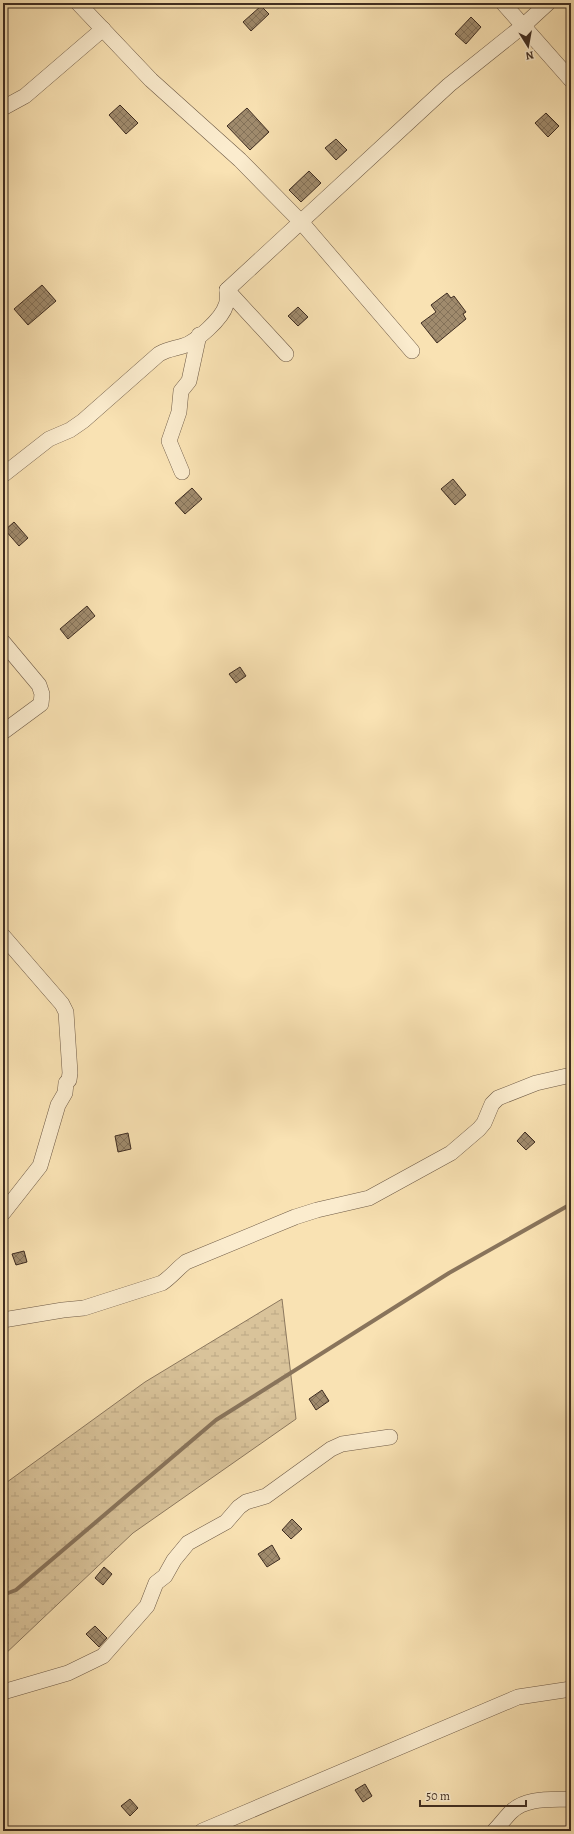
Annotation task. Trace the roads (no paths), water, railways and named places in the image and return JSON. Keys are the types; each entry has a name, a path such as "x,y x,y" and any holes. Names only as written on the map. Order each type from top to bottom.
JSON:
{"street":[{"path":"78,3 151,80 240,160 302,223 412,351"},
{"path":"503,3 571,80"},
{"path":"3,475 49,438 70,430 83,421 159,354 172,347 183,346 193,341 220,317 226,305 228,290 302,223 359,167 449,85 524,25 548,3"},
{"path":"3,108 25,96 103,29"},
{"path":"228,290 286,354"},
{"path":"182,472 169,441 178,412 181,391 189,381 199,335"},
{"path":"3,642 39,685 42,694 41,704 3,732"},
{"path":"3,936 62,1004 66,1012 70,1073 69,1080 66,1082 64,1093 58,1105 40,1166 3,1213"},
{"path":"3,1320 84,1308 162,1283 171,1278 178,1268 186,1262 215,1250 316,1210 369,1198 451,1153 479,1129 484,1123 492,1104 498,1098 536,1083 571,1075"},
{"path":"3,1692 68,1673 103,1656 147,1606 156,1583 165,1576 179,1552 188,1543 226,1522 239,1507 246,1502 266,1496 331,1449 342,1444 390,1437"},
{"path":"202,1831 518,1697 571,1689"},
{"path":"494,1831 511,1811 521,1804 571,1799"}],"waterway":[{"path":"3,1595 16,1590 216,1420 449,1273 571,1204"}]}
